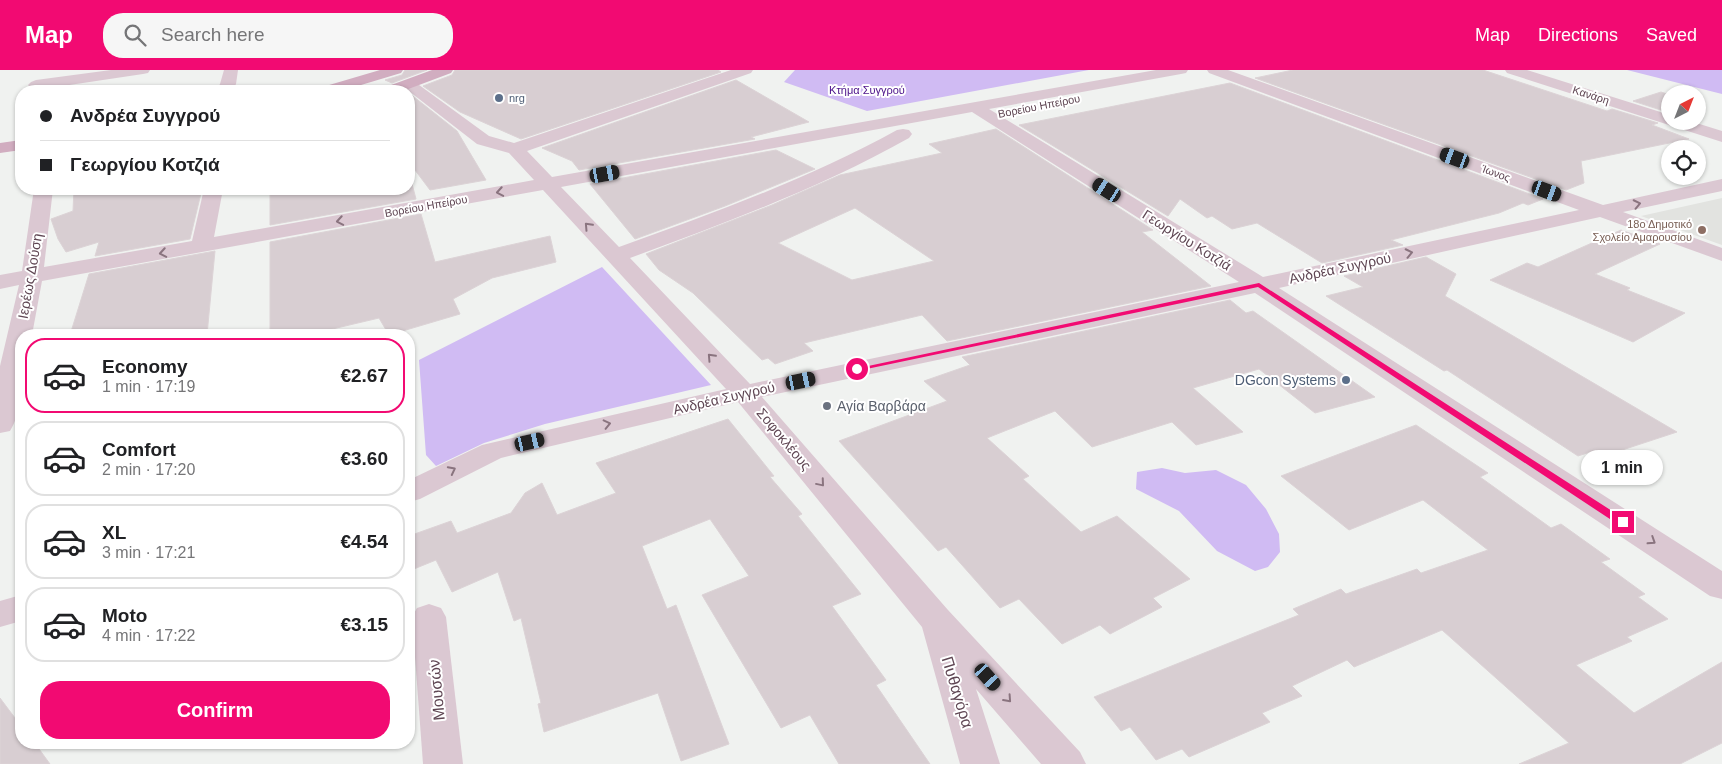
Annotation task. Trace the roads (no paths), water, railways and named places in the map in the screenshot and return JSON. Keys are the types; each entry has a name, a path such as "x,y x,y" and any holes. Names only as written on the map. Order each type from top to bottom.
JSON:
{"main road":[{"path":"345,85 396,70"},
{"path":"410,85 446,71"},
{"path":"0,148 15,146"},
{"path":"0,164 15,162"}],"street":[{"path":"36,82 143,70"},
{"path":"227,85 231,70"},
{"path":"415,89 483,140 515,149 746,70"},
{"name":"Βορείου Ηπείρου","path":"852,130 903,134 982,112 1181,70"},
{"name":"Βορείου Ηπείρου","path":"0,282 852,130 982,112 1219,70"},
{"name":"Ίωνος","path":"1219,70 1722,255"},
{"name":"Κανάρη","path":"1512,70 1661,118"},
{"path":"1532,76 1556,70"},
{"name":"Γεωργίου Κοτζιά","path":"982,112 1259,285 1722,587"},
{"name":"Κανάρη","path":"1700,130 1722,137"},
{"path":"616,256 782,192 875,150 903,134"},
{"name":"Σοφοκλέους","path":"515,149 744,393 936,619 1066,764"},
{"name":"Ανδρέα Συγγρού","path":"415,489 485,453 744,393 1722,185"},
{"name":"Ιερέως Δούση","path":"23,329 42,195"},
{"path":"202,246 212,195"},
{"name":"Ιερέως Δούση","path":"7,421 15,375"},
{"path":"0,614 15,610"},
{"name":"Μουσών","path":"430,617 443,764"},
{"name":"Πυθαγόρα","path":"936,619 980,764"}],"place":[{"name":"nrg","path":"499,98"},
{"name":"18ο Δημοτικό Σχολείο Αμαρουσίου","path":"1702,230"},
{"name":"DGcon Systems","path":"1346,380"},
{"name":"Αγία Βαρβάρα","path":"827,406"}],"park label":[{"name":"Κτήμα Συγγρού","path":"867,90"}]}
